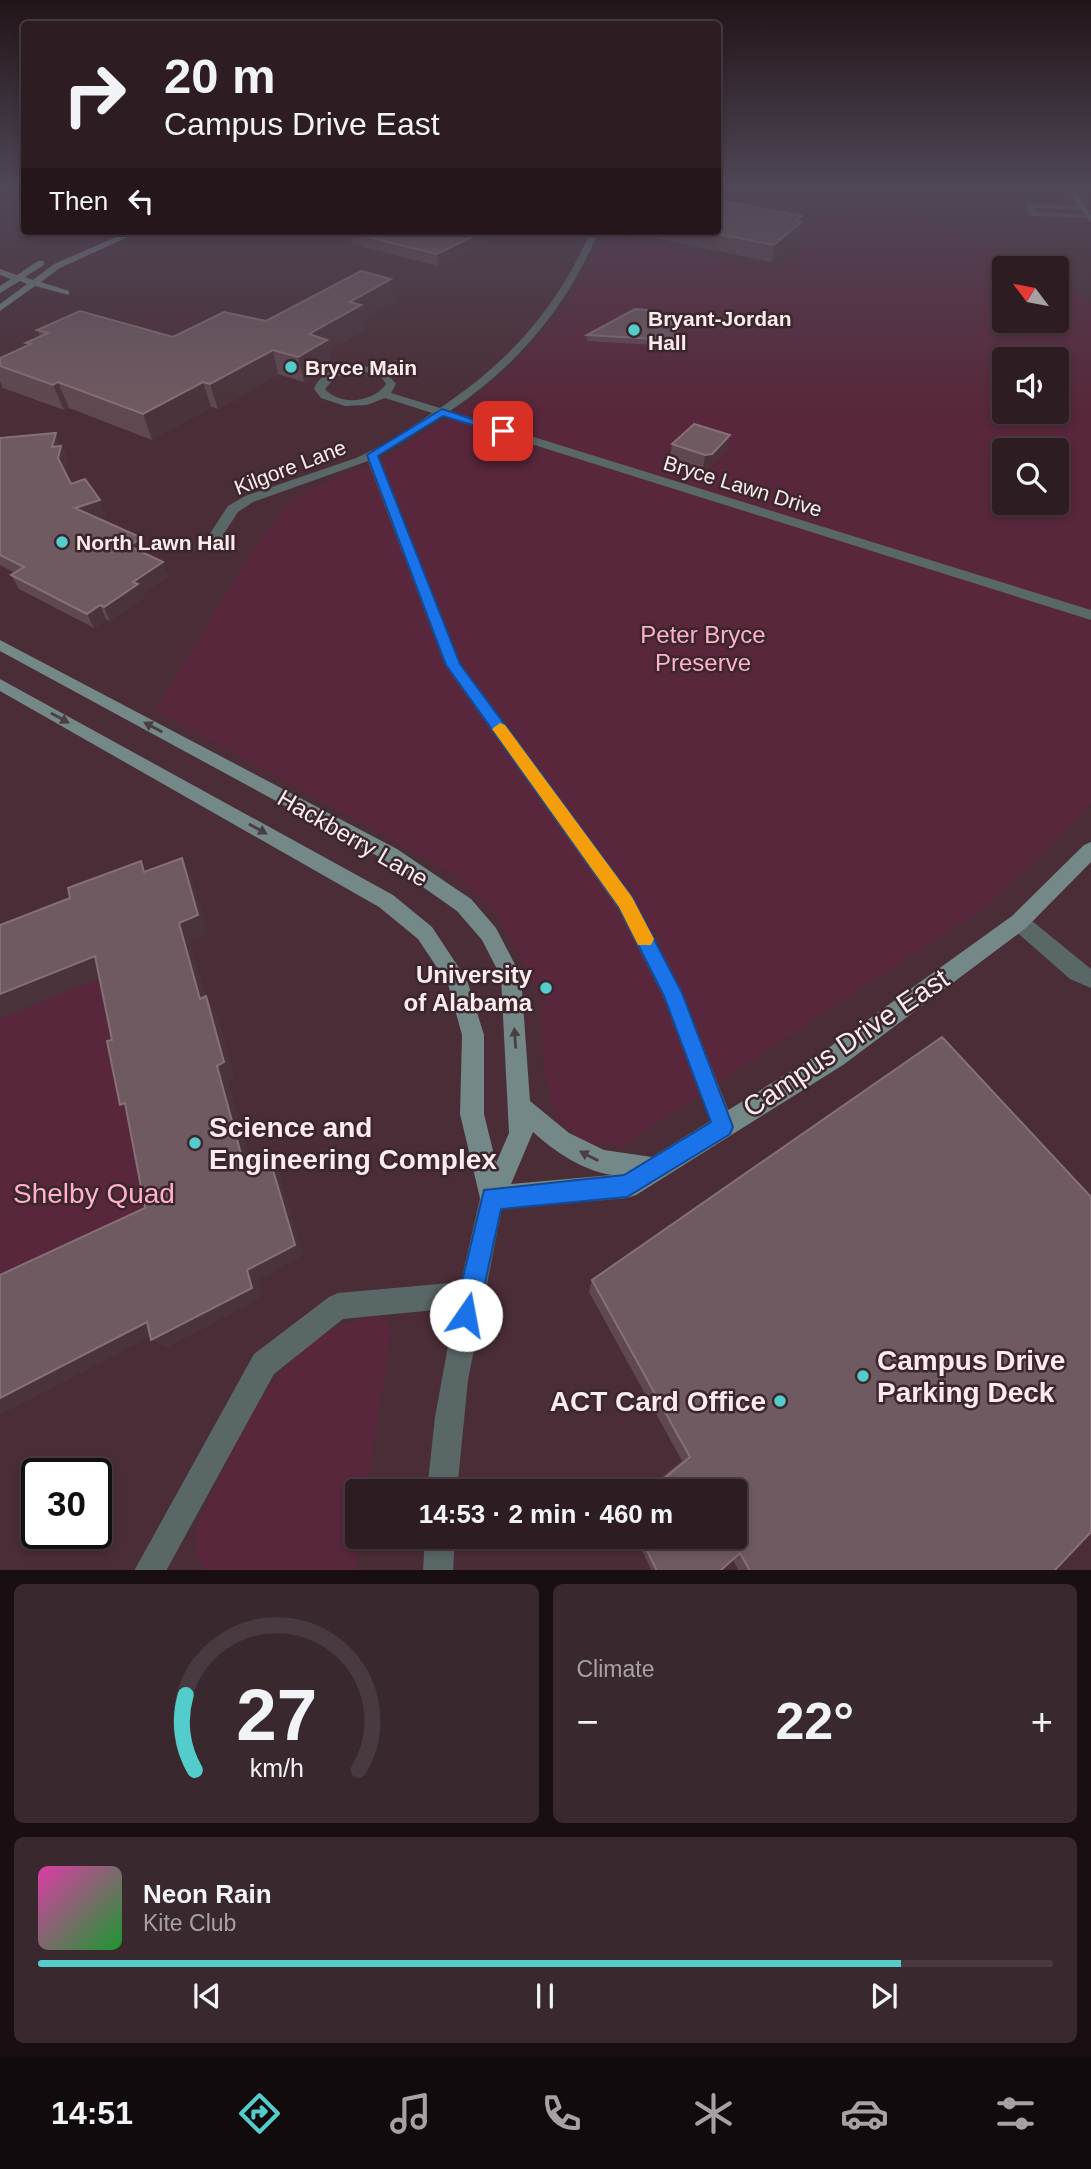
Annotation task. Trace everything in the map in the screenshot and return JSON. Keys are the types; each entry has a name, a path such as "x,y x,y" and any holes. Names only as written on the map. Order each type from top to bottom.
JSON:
{"street":[{"path":"0,290 15,278 47,261"},
{"path":"0,308 31,283 69,261"},
{"name":"Kilgore Lane","path":"220,546 216,535 223,522 233,509 248,499 372,455 484,383 525,344 582,261"},
{"path":"0,272 66,293"},
{"path":"368,369 390,379 389,389 384,394 351,403 328,399 318,390 320,384 334,374 368,369"},
{"name":"Bryce Lawn Drive","path":"384,394 1091,615"},
{"path":"372,455 453,665 625,902 673,993 723,1127"},
{"name":"Hackberry Lane","path":"0,645 390,854 464,905 489,934 511,976 521,1134 492,1198 446,1424 443,1479"},
{"name":"Hackberry Lane","path":"0,684 386,901 425,933 457,979 473,1035 472,1114 492,1198"},
{"name":"Campus Drive East","path":"492,1198 627,1186 835,1056 1018,922 1091,850"},
{"path":"1018,922 1077,972 1091,979"},
{"path":"519,1107 561,1141 601,1162 656,1168"},
{"path":"149,1570 264,1364 338,1306 471,1294"},
{"path":"438,1570 439,1549"}],"shaded area":[{"name":"University of Alabama","path":"0,261 992,261 992,333 1069,333 1069,261 1091,261 1091,1570 0,1570"}],"green space":[{"name":"Peter Bryce Preserve","path":"589,261 730,261 775,272 787,261 992,261 992,333 1069,333 1069,291 1091,303 1091,804 988,905 621,1147 581,1141 556,1117 544,1071 541,996 498,915 452,873 155,710 248,558 289,505 312,488 388,455 452,415 483,391 538,339 562,309"},
{"name":"Shelby Quad","path":"128,915 201,1245 0,1349 0,962"},
{"path":"378,1315 388,1321 391,1332 369,1479 345,1479 345,1549 359,1549 356,1570 206,1570 196,1549 197,1525 245,1427 264,1395 286,1367 311,1343 342,1326"}],"building":[{"path":"361,271 391,279 350,302 361,305 309,334 327,340 298,357 273,350 210,384 203,382 143,414 58,382 53,385 0,366 0,358 48,333 37,330 80,311 173,337 224,312 266,321"},
{"path":"635,309 647,310 658,321 668,319 679,329 673,340 587,335"},
{"path":"694,424 730,435 712,454 705,455 672,444"},
{"name":"North Lawn Hall","path":"56,433 52,447 61,446 58,458 71,484 85,479 100,500 75,508 142,538 129,546 163,562 133,582 138,584 104,607 100,605 87,614 11,575 24,567 0,555 0,438"},
{"name":"Science and Engineering Complex","path":"182,858 198,915 179,923 200,999 206,996 224,1062 217,1066 244,1165 268,1153 295,1245 247,1270 252,1288 151,1340 147,1322 0,1398 0,1275 145,1208 125,1103 120,1105 107,1041 112,1040 95,956 0,994 0,925 70,898 68,888 141,861 144,872"},
{"name":"Campus Drive Parking Deck","path":"942,1037 1091,1197 1091,1532 1055,1570 749,1570 740,1553 721,1570 657,1570 646,1549 747,1549 747,1479 663,1479 690,1457 592,1280"}],"slow traffic":[{"path":"500,729 625,902 645,939"}],"place":[{"name":"Bryant-Jordan Hall","path":"634,330"},
{"name":"Bryce Main","path":"291,367"},
{"name":"North Lawn Hall","path":"62,542"},
{"name":"University of Alabama","path":"546,988"},
{"name":"Science and Engineering Complex","path":"195,1143"},
{"name":"Campus Drive Parking Deck","path":"863,1376"},
{"name":"ACT Card Office","path":"780,1401"}],"route":[{"path":"466,1315 492,1198 627,1186 723,1127 673,993 625,902 453,665 372,455 442,412 503,431"}]}
